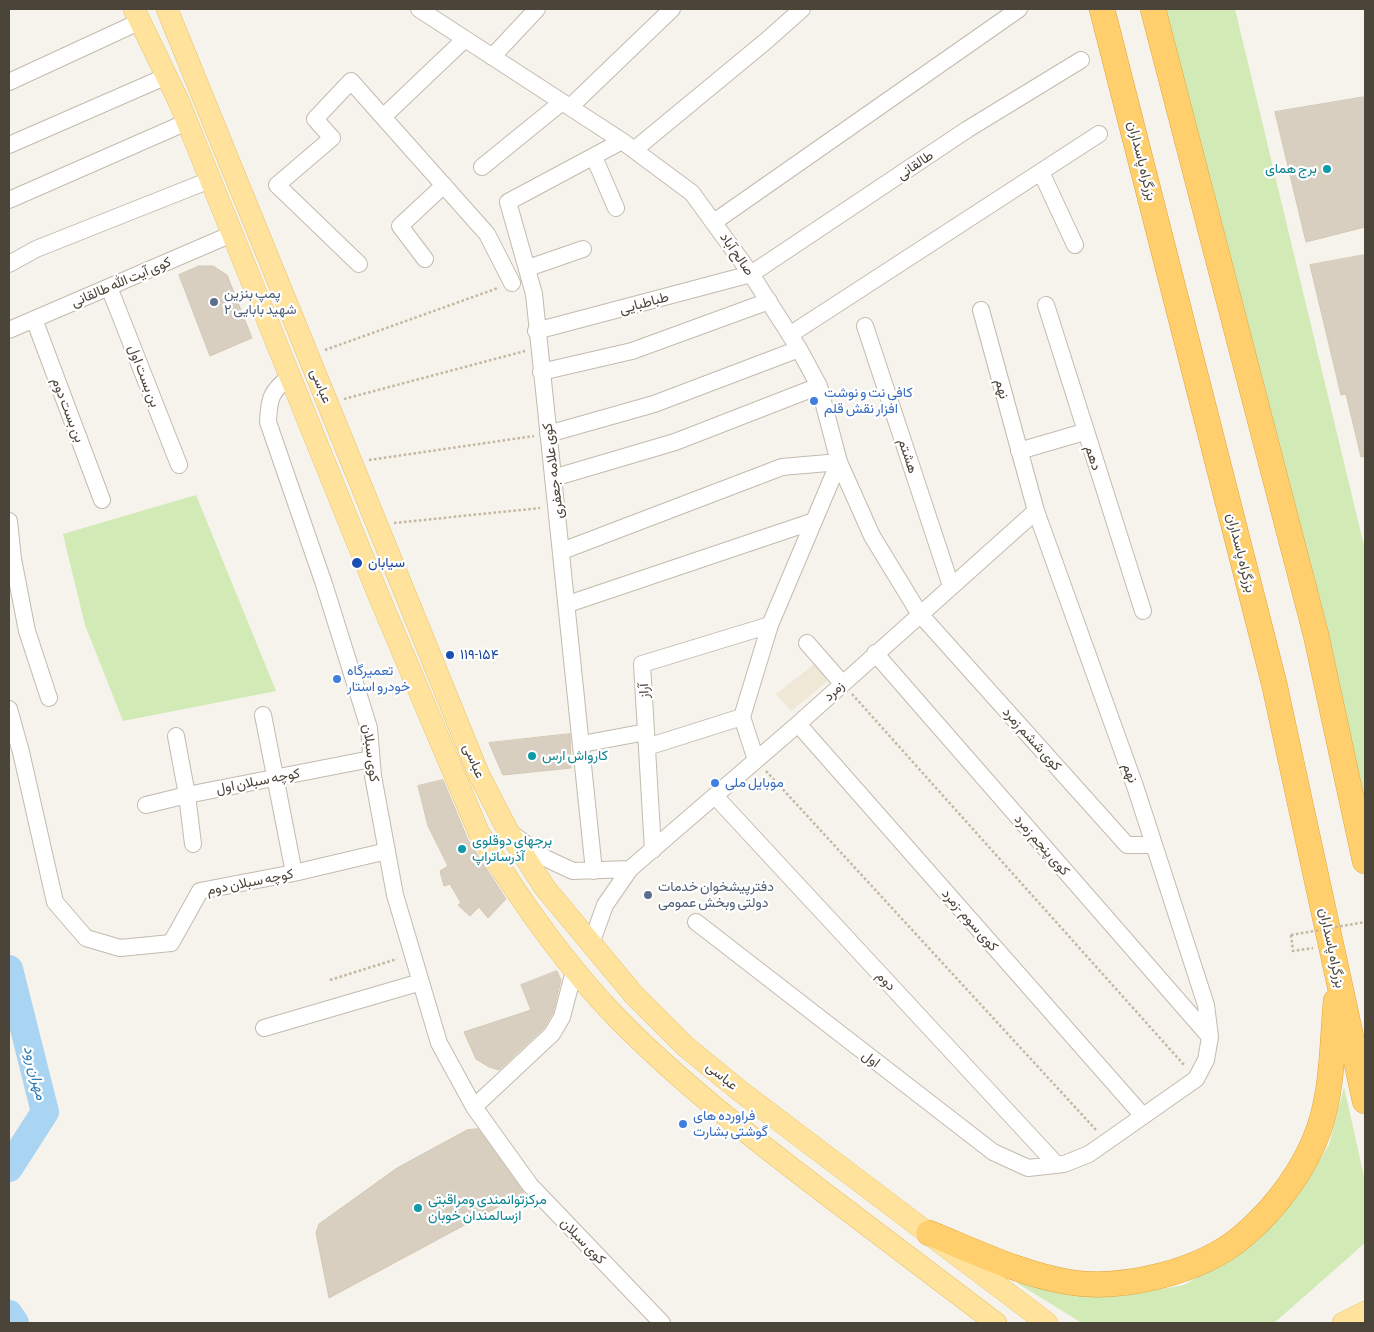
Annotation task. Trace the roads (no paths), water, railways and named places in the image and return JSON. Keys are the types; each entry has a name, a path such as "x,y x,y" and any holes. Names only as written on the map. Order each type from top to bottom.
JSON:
{"highway":[{"name":"بزرگراه پاسداران","path":"1102,9 1274,683 1365,1101"},
{"path":"1153,9 1316,635 1365,861"},
{"path":"929,1233 1026,1272 1069,1282 1111,1285 1155,1278 1203,1261 1242,1237 1274,1206 1300,1168 1319,1129 1329,1087 1338,971"}],"main road":[{"name":"عباسى","path":"167,9 479,775 508,830 545,888 634,995 685,1046 740,1091 1047,1323"},
{"name":"عباسى","path":"137,15 167,76 200,154 378,594 479,833 501,869 574,971 626,1027 673,1072 733,1124 996,1323"},
{"path":"200,154 224,146"},
{"path":"378,594 402,584"},
{"path":"1343,1323 1365,1312"}],"street":[{"name":"صالح آباد","path":"420,9 628,146 692,194 751,274 791,334 819,386 839,462 872,536 919,613"},
{"path":"492,57 537,9"},
{"path":"482,167 566,105 672,9"},
{"name":"کوی علامه جعفری","path":"594,871 568,604 536,331 534,294 508,202 594,156 628,146 766,42 802,9"},
{"path":"714,222 1019,9"},
{"path":"9,82 137,15"},
{"path":"383,117 465,39"},
{"name":"طالقانی","path":"751,274 968,129 1081,60"},
{"path":"9,145 167,76"},
{"path":"359,264 277,185 332,138 315,119 351,81 487,234 512,283"},
{"path":"9,200 186,122"},
{"path":"791,334 1099,134"},
{"path":"594,156 616,208"},
{"path":"1041,172 1075,245"},
{"path":"9,264 36,249 210,180"},
{"path":"425,259 400,226 444,186"},
{"name":"کوی آیت الله طالقانی","path":"9,330 232,234"},
{"path":"528,268 583,249"},
{"name":"طباطبایی","path":"536,331 751,274"},
{"name":"بن بست اول","path":"109,287 179,464"},
{"path":"541,372 632,352 769,301"},
{"name":"دهم","path":"1046,305 1084,432 1143,611"},
{"name":"نهم","path":"981,310 1036,511 1154,846 1206,1005 1210,1037 1206,1060 1196,1079 1089,1154 1057,1165"},
{"name":"بن بست دوم","path":"34,319 102,500"},
{"name":"هشتم","path":"865,326 951,586"},
{"path":"548,434 654,404 799,349"},
{"name":"کوی سبلان","path":"290,376 275,389 269,406 268,422 324,584 367,719 395,895 439,1043 474,1107 530,1185 662,1323"},
{"path":"553,478 675,442 819,386"},
{"path":"1019,451 1084,432"},
{"path":"562,551 782,467 839,462 770,626 742,716 756,760"},
{"name":"زمرد","path":"591,944 604,905 630,869 798,724 919,613 1036,511"},
{"path":"9,521 11,559 27,631 49,698"},
{"path":"568,604 814,521"},
{"path":"9,576 11,559"},
{"name":"کوی ششم زمرد","path":"919,613 1127,844 1154,846"},
{"name":"آراز","path":"653,850 642,664 770,626"},
{"path":"807,643 842,683"},
{"name":"کوی پنجم زمرد","path":"875,653 1210,1037"},
{"name":"کوچه سبلان دوم","path":"9,711 21,752 55,902 86,938 120,948 170,943 200,891 294,873 387,851"},
{"path":"264,715 294,873"},
{"path":"582,744 647,739 742,716"},
{"name":"کوی سوم -زمرد","path":"798,724 1143,1116"},
{"path":"176,736 187,795 192,844"},
{"name":"کوچه سبلان اول","path":"146,805 187,795 372,759"},
{"name":"دوم","path":"715,796 1057,1165"},
{"path":"508,830 545,858 573,871 630,869"},
{"name":"اول","path":"696,922 993,1152 1028,1168 1057,1165"},
{"path":"474,1107 552,1034 562,1017 574,971"},
{"path":"264,1028 421,982"}],"waterway":[{"name":"مهران رود","path":"9,969 45,1112 9,1168"},
{"name":"مهران رود","path":"9,1314 15,1323"}],"place":[{"name":"برج همای","path":"1327,169"},
{"name":"پمپ بنزین شهید بابایی ۲","path":"214,302"},
{"name":"کافی نت و نوشت افزار نقش قلم","path":"814,401"},
{"name":"سیابان","path":"357,563"},
{"name":"۱۱۹-۱۵۴","path":"450,655"},
{"name":"تعمیرگاه خودرو استار","path":"337,679"},
{"name":"کارواش ارس","path":"532,756"},
{"name":"موبایل ملی","path":"715,783"},
{"name":"برجهای دوقلوی آذرساتراپ","path":"462,849"},
{"name":"دفترپیشخوان خدمات دولتی وبخش عمومی","path":"648,895"},
{"name":"فراورده های گوشتی بشارت","path":"683,1124"},
{"name":"مرکزتوانمندی ومراقبتی ازسالمندان خوبان","path":"418,1208"}]}
